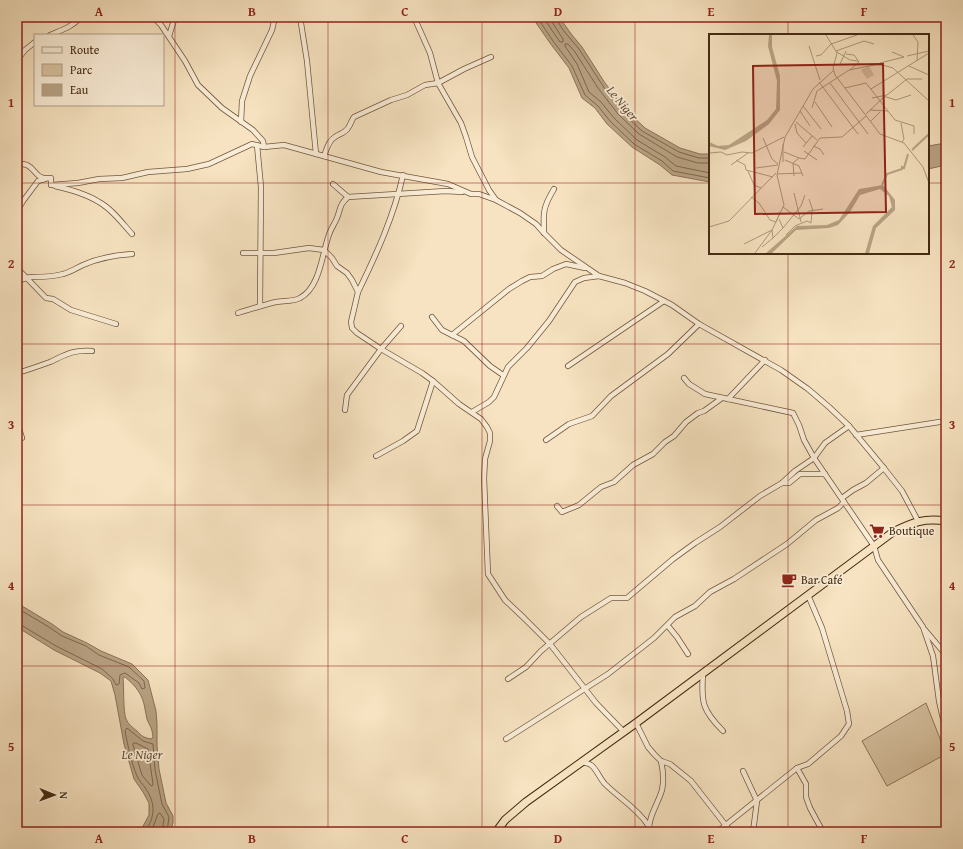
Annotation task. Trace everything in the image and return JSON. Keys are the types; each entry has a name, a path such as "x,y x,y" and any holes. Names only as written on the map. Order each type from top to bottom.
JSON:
{"highway":[{"path":"496,832 505,820 526,802 624,732 893,532 918,521 946,521"}],"street":[{"path":"53,34 67,29 80,17"},
{"path":"153,17 169,36 198,85 222,108 253,130 263,141 264,147"},
{"path":"169,36 175,17"},
{"path":"241,122 242,101 250,76 272,30 276,17"},
{"path":"300,17 307,61 316,154"},
{"path":"414,17 430,53 438,83 461,123 472,158 496,200"},
{"path":"17,60 25,50 34,43"},
{"path":"324,156 329,143 334,137 343,133 348,128 354,117 391,100 407,95 425,85 438,83 490,57"},
{"path":"51,186 99,179 122,178 148,172 186,169 209,164 252,144 264,147 284,145 381,172 448,184 471,194"},
{"path":"257,145 261,187 260,306"},
{"path":"17,163 27,165 38,176 45,179"},
{"path":"402,175 399,194 378,252 358,292 351,322 352,328 380,349 433,381 459,404 481,419 488,427 490,441 485,459 484,478 488,574 505,600 550,644 596,703 624,732"},
{"path":"17,211 38,181 51,178 51,186"},
{"path":"333,184 348,197"},
{"path":"51,186 68,189 99,202 114,214 132,234"},
{"path":"544,233 546,202 554,189"},
{"path":"238,314 260,306 292,301 301,297 307,292 321,268 324,250 341,204 348,197 446,191 479,194 496,200 520,213 536,224 561,250 599,276 625,283 664,301 699,324 781,370 808,389 849,426 902,491 918,521"},
{"path":"243,253 274,253 309,248 324,250 337,266 347,273 358,292"},
{"path":"17,281 26,278 61,275 72,272 82,266 100,259 120,254 132,254"},
{"path":"452,335 508,288 530,277 542,276 553,269 566,264 587,268"},
{"path":"17,268 46,298 53,299 71,310 116,324"},
{"path":"472,412 489,402 494,397 508,367 527,348 549,321 575,282 584,278 599,276"},
{"path":"568,366 664,301"},
{"path":"432,317 442,330 464,341 490,366 503,375"},
{"path":"546,440 569,424 592,416 611,396 668,354 699,324"},
{"path":"344,410 347,394 380,349 401,326"},
{"path":"17,373 50,362 66,353 82,350 92,351"},
{"path":"728,399 764,360"},
{"path":"684,378 696,390 705,394 793,413 804,440 814,458 874,546 878,560 923,627 946,655"},
{"path":"376,456 403,441 416,431 433,381"},
{"path":"557,506 562,512 579,505 601,487 614,482 633,465 653,454 665,442 674,436 686,422 722,398"},
{"path":"856,435 946,421"},
{"path":"17,423 22,438"},
{"path":"508,679 526,667 541,651 581,617 612,598 627,598 673,559 720,527 760,496 782,483 795,471 814,458 825,443 849,426"},
{"path":"506,739 608,674 668,626 675,617 695,606 710,592 734,579 787,544 816,520 838,508 843,500 884,468"},
{"path":"782,483 789,483 800,474 825,474"},
{"path":"717,832 798,768 808,764 841,736 849,724 847,711 822,628 808,595"},
{"path":"668,626 688,654"},
{"path":"923,627 933,656 939,701 946,732"},
{"path":"703,673 702,696 706,710 712,720 723,731"},
{"path":"636,723 648,747 661,761 670,764 691,781 731,832"},
{"path":"648,825 662,788 661,761"},
{"path":"582,762 591,765 596,769 597,774 606,786 642,816 648,825 649,832"},
{"path":"798,768 806,784 806,797 810,808 823,832"},
{"path":"743,771 757,801 753,832"}],"green space":[{"path":"926,703 946,754 887,786 862,741"}],"water":[{"name":"Le Niger","path":"532,17 559,17 582,47 605,83 625,109 645,128 680,148 700,154 709,154 709,182 672,175 660,165 632,147 607,124 595,108 582,98 569,68"},
{"path":"946,143 946,165 929,169 929,146"},
{"name":"Le Niger","path":"17,603 63,632 101,651 132,664 148,680 156,711 159,769 166,803 173,816 173,823 170,832 140,832 149,815 149,803 134,779 124,744 111,681 100,673 54,650 17,627","holes":["123,677 125,677 136,687 143,699 147,719 152,731 153,737 151,739 140,734 129,724 126,719"]}],"place":[{"name":"Boutique","path":"877,531"},
{"name":"Bar Café","path":"789,580"}]}
